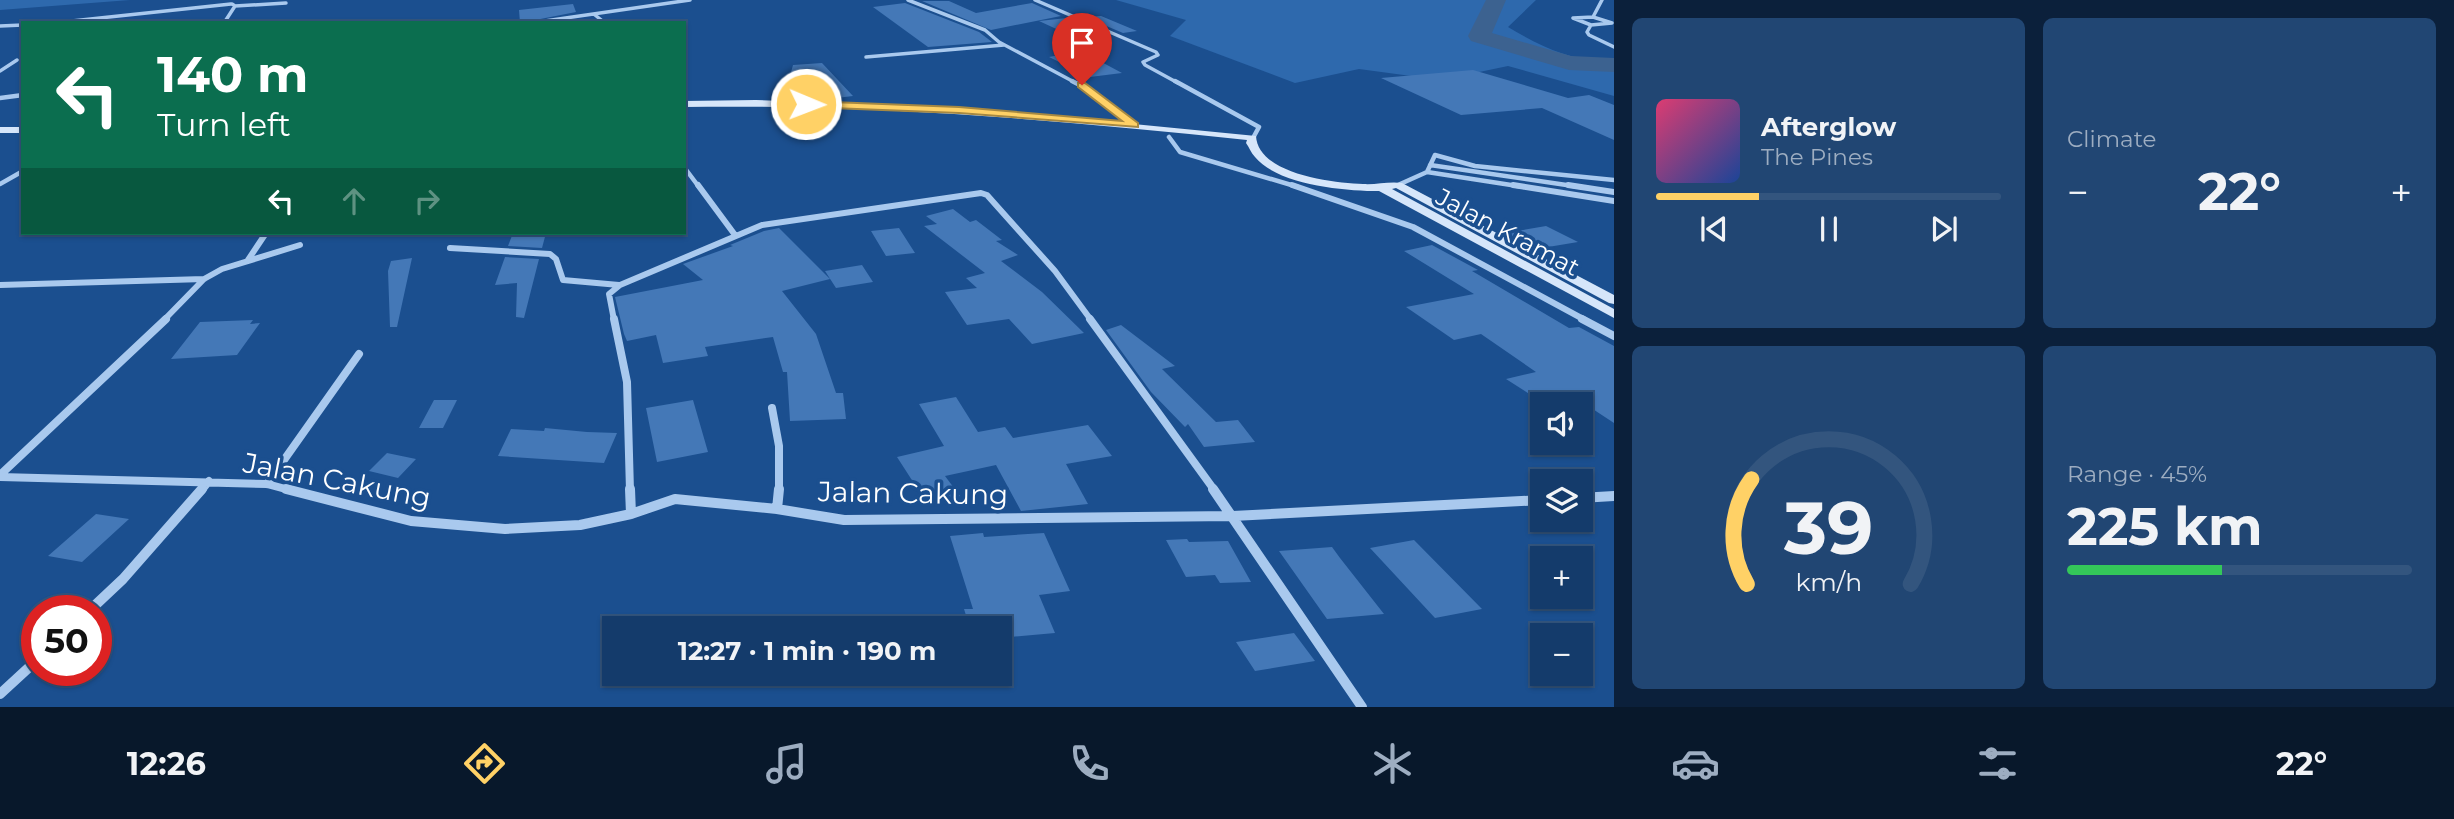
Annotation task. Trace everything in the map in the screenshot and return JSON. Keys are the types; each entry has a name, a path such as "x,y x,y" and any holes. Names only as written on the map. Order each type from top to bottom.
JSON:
{"main road":[{"path":"689,107 886,106 1134,125 1253,143"},
{"path":"689,107 890,112 1073,125 1169,137 1253,143"},
{"path":"0,130 21,130"},
{"path":"0,138 21,137"},
{"path":"1253,143 1261,160 1290,174 1330,184 1382,188 1398,185"},
{"name":"Jalan Kramat","path":"1398,185 1613,298"},
{"name":"Jalan Kramat","path":"1382,188 1614,314"}],"street":[{"path":"547,21 690,0"},
{"path":"908,0 985,30 1004,45 1068,76 1134,125"},
{"path":"1035,0 1156,52 1158,55 1143,62 1145,65 1251,121 1259,127 1253,143"},
{"path":"1593,17 1602,0"},
{"path":"225,21 231,3"},
{"path":"71,21 231,3 286,3"},
{"path":"595,15 602,21"},
{"path":"1593,17 1612,23 1591,25 1573,18 1593,17"},
{"path":"0,26 21,25"},
{"path":"1591,25 1587,33 1589,35 1614,47"},
{"path":"866,57 1004,45"},
{"path":"0,71 18,60"},
{"path":"0,98 21,95"},
{"path":"1169,137 1180,152 1341,200 1413,227 1614,335"},
{"path":"1429,168 1435,155 1475,166 1614,180"},
{"path":"1429,168 1614,201"},
{"path":"1398,185 1429,168 1614,191"},
{"path":"686,170 735,235"},
{"path":"0,184 21,172"},
{"path":"631,513 627,382 609,294 620,285 704,252 735,235 762,225 976,192 987,195 1055,271 1233,516 1362,707"},
{"path":"248,260 265,235"},
{"path":"0,285 204,279 248,260 300,245"},
{"path":"450,248 551,254 556,259 563,280 620,285"},
{"path":"0,476 152,334 204,279"},
{"path":"267,484 359,354"},
{"path":"772,408 780,438 783,467 777,509"},
{"name":"Jalan Cakung","path":"0,476 267,484 411,521 505,528 580,525 675,499 777,509 844,520 1233,516 1530,501"},
{"name":"Jalan Cakung","path":"106,595 209,481"},
{"path":"1593,497 1614,496"},
{"path":"0,694 21,675"}],"shaded area":[{"path":"0,0 130,0 0,10"},
{"path":"1116,0 1536,0 1508,27 1559,52 1586,59 1614,60 1614,96 1508,66 1441,80 1359,69 1295,83 1170,36 1186,20"}],"building":[{"path":"922,1 949,1 976,13 1032,3 1061,16 991,30"},
{"path":"905,3 979,32 992,42 928,47 873,7"},
{"path":"573,4 576,12 520,21 519,10"},
{"path":"1101,16 1137,31 1123,33 1085,17"},
{"path":"1067,18 1106,35 1078,39 1039,21"},
{"path":"1081,51 1122,73 1090,77 1049,57"},
{"path":"822,63 853,96 820,100 784,98 793,65"},
{"path":"1473,70 1568,98 1589,95 1614,105 1614,140 1542,108 1461,115 1381,78"},
{"path":"781,110 819,111 833,130 786,134 779,122"},
{"path":"953,209 970,222 976,220 1002,240 996,241 1018,255 1001,261 1042,292 1084,333 1032,344 1009,319 967,325 945,292 977,288 966,278 985,273 924,226 937,224 926,216"},
{"path":"1546,226 1578,242 1536,249 1506,233"},
{"path":"779,228 830,279 782,291 816,334 836,393 843,393 846,419 790,421 787,372 783,372 773,337 705,347 708,356 663,363 656,335 627,341 624,334 615,297 703,280 683,264 733,246 730,245 764,231"},
{"path":"899,228 915,253 886,256 871,231"},
{"path":"512,235 545,235 542,248 508,246"},
{"path":"1432,245 1478,270 1472,271 1569,328 1579,327 1614,346 1614,423 1593,409 1593,392 1530,392 1530,394 1506,379 1536,372 1481,334 1454,340 1406,307 1474,294 1404,251"},
{"path":"505,257 539,259 524,318 516,317 517,283 495,285"},
{"path":"412,258 397,327 390,327 388,271 391,261"},
{"path":"862,265 873,282 836,288 825,271"},
{"path":"253,320 250,324 260,323 237,355 171,359 200,322"},
{"path":"1121,325 1175,366 1162,369 1216,422 1238,420 1255,442 1204,447 1188,424 1185,427 1151,392 1106,330"},
{"path":"956,397 978,432 1005,427 1013,438 1088,425 1112,456 1066,464 1088,504 1021,511 996,465 945,476 960,496 928,505 897,457 944,446 919,404"},
{"path":"434,400 457,400 443,428 419,428"},
{"path":"693,400 708,452 657,462 646,408"},
{"path":"545,428 617,433 604,463 498,456 511,429 544,431"},
{"path":"387,453 416,459 398,478 369,471"},
{"path":"96,514 129,519 82,562 48,556"},
{"path":"1044,533 1070,591 1039,595 1055,633 1012,637 1012,616 966,616 964,609 973,609 950,536"},
{"path":"1187,539 1189,542 1228,541 1251,582 1220,583 1215,575 1186,577 1166,540"},
{"path":"1414,540 1482,609 1435,618 1370,548"},
{"path":"1332,547 1384,614 1327,619 1279,551"},
{"path":"1294,633 1315,661 1255,671 1236,642"}],"waterway":[{"path":"1496,0 1479,36 1569,63 1614,65"}],"route":[{"path":"806,104 959,110 1134,125 1082,85"}]}
